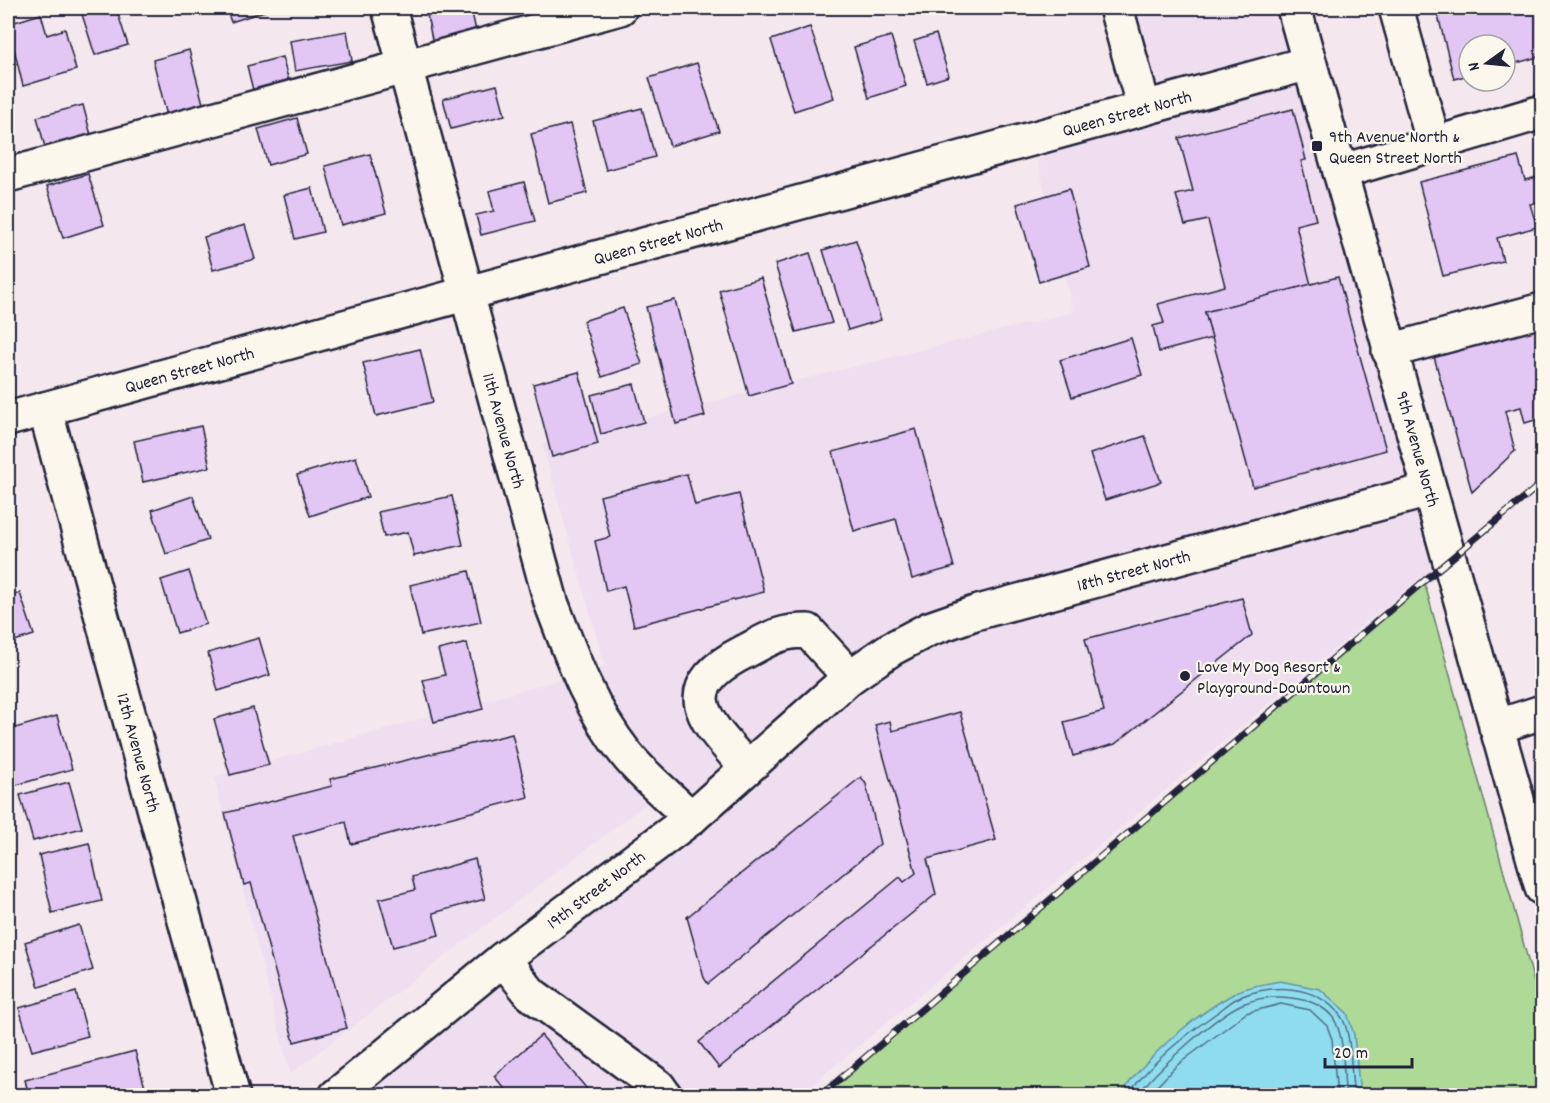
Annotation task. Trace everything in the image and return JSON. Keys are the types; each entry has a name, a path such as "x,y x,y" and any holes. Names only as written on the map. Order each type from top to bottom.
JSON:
{"street":[{"name":"11th Avenue North","path":"388,8 551,602 575,666 597,709 626,755 691,818"},
{"path":"8,175 620,8"},
{"path":"1116,8 1143,108"},
{"name":"9th Avenue North","path":"1294,8 1542,888"},
{"path":"1396,8 1434,144"},
{"name":"Queen Street North","path":"8,419 1309,63"},
{"path":"1340,172 1542,112"},
{"path":"1389,351 1542,310"},
{"name":"12th Avenue North","path":"45,409 233,1095"},
{"name":"18th Street North","path":"850,677 891,648 929,629 975,613 1429,490"},
{"path":"747,768 709,724 701,694 704,680 727,660 784,631 808,630 850,677"},
{"name":"19th Street North","path":"336,1095 503,959 691,818 850,677"},
{"path":"1496,727 1542,712"},
{"path":"503,959 531,994 658,1086 665,1095"}],"shaded area":[{"path":"1110,8 1276,8 1288,52 1133,95"},
{"path":"1296,82 1408,480 828,675 692,796 640,745 612,702 595,669 605,666 542,444 1073,312 1036,153"},
{"path":"1416,509 1436,580 1421,577 800,1095 360,1096 861,688 899,661 935,642 980,627"},
{"path":"562,679 581,716 611,763 650,801 290,1074 214,777"}],"green space":[{"path":"1424,581 1542,1011 1542,1095 820,1096"}],"water":[{"path":"1280,981 1320,989 1347,1013 1354,1035 1360,1095 1120,1095 1157,1051 1203,1013 1240,991"}],"building":[{"path":"80,8 116,8 128,45 95,55"},
{"path":"226,8 271,8 271,9 231,22"},
{"path":"471,8 478,40 434,49 426,10"},
{"path":"1436,8 1542,8 1542,56 1517,63 1517,33 1457,33 1457,78 1454,79"},
{"path":"41,14 47,35 65,29 76,70 23,86 8,24"},
{"path":"810,27 834,98 794,111 771,40"},
{"path":"347,31 352,61 295,71 290,41"},
{"path":"936,34 949,76 927,83 914,41"},
{"path":"891,36 906,86 869,98 854,47"},
{"path":"189,50 206,115 169,124 153,60"},
{"path":"282,57 291,88 255,98 247,66"},
{"path":"697,63 719,131 670,146 649,78"},
{"path":"497,85 505,115 451,129 443,99"},
{"path":"83,105 92,139 46,151 37,117"},
{"path":"642,108 655,157 606,170 593,121"},
{"path":"1293,109 1306,160 1301,161 1316,220 1296,225 1311,285 1205,312 1212,338 1159,352 1153,326 1164,323 1158,304 1225,286 1208,220 1185,225 1176,195 1193,191 1179,138"},
{"path":"297,118 307,154 268,165 258,129"},
{"path":"570,124 587,193 548,203 531,134"},
{"path":"370,154 386,213 341,225 325,166"},
{"path":"1518,157 1525,180 1542,176 1542,201 1530,204 1537,227 1497,238 1503,261 1443,276 1419,182"},
{"path":"88,174 104,225 63,238 47,186"},
{"path":"524,182 535,221 481,235 476,215 494,211 489,191"},
{"path":"312,188 323,232 295,239 284,195"},
{"path":"1069,189 1090,267 1039,282 1017,204"},
{"path":"245,225 255,259 213,270 204,237"},
{"path":"856,240 881,320 848,330 823,250"},
{"path":"810,253 832,323 796,332 775,264"},
{"path":"1338,277 1386,450 1253,487 1205,312"},
{"path":"761,278 791,384 749,396 719,290"},
{"path":"675,300 705,416 676,424 646,307"},
{"path":"623,308 642,364 602,377 583,321"},
{"path":"1542,326 1542,418 1525,423 1521,407 1505,411 1515,451 1472,492 1431,346"},
{"path":"1131,338 1142,375 1072,397 1060,360"},
{"path":"420,349 433,402 376,416 363,363"},
{"path":"579,372 598,444 552,457 533,384"},
{"path":"634,384 644,422 601,434 591,395"},
{"path":"201,426 210,467 143,482 134,441"},
{"path":"916,429 954,567 912,579 896,519 854,531 833,452"},
{"path":"1145,436 1161,482 1105,500 1090,454"},
{"path":"356,457 368,497 310,516 297,475"},
{"path":"687,474 695,505 739,494 764,592 634,626 624,586 606,591 595,541 610,537 600,496"},
{"path":"193,496 208,540 166,554 152,510"},
{"path":"452,496 463,545 414,556 408,532 384,537 378,512"},
{"path":"189,571 206,624 177,633 161,580"},
{"path":"469,571 481,622 421,635 410,585"},
{"path":"20,593 34,635 8,643 8,597"},
{"path":"1242,598 1252,635 1115,744 1073,756 1064,722 1104,711 1085,639"},
{"path":"259,638 270,675 218,691 208,653"},
{"path":"467,643 483,709 434,722 423,680 445,675 438,650"},
{"path":"253,708 269,765 230,775 214,719"},
{"path":"960,712 996,840 927,859 936,894 719,1068 699,1042 900,877 904,882 916,873 875,725 890,721 892,731"},
{"path":"57,716 72,769 13,786 8,768 8,730"},
{"path":"512,734 528,797 351,844 346,822 293,836 347,1028 294,1042 251,883 244,885 225,813 332,786 330,779"},
{"path":"861,777 866,784 880,844 708,984 704,978 687,917"},
{"path":"69,782 82,828 33,841 20,795"},
{"path":"89,843 102,901 52,913 39,855"},
{"path":"475,859 485,899 433,913 439,935 393,947 379,899 415,890 412,877"},
{"path":"79,925 93,970 39,987 25,942"},
{"path":"76,992 88,1036 32,1051 19,1008"},
{"path":"541,1035 593,1096 511,1096 494,1076"},
{"path":"135,1051 147,1095 29,1096 25,1080"}],"railway":[{"path":"820,1096 1542,483"}],"place":[{"name":"9th Avenue North & Queen Street North","path":"1317,146"},
{"name":"Love My Dog Resort & Playground-Downtown","path":"1185,676"}]}
